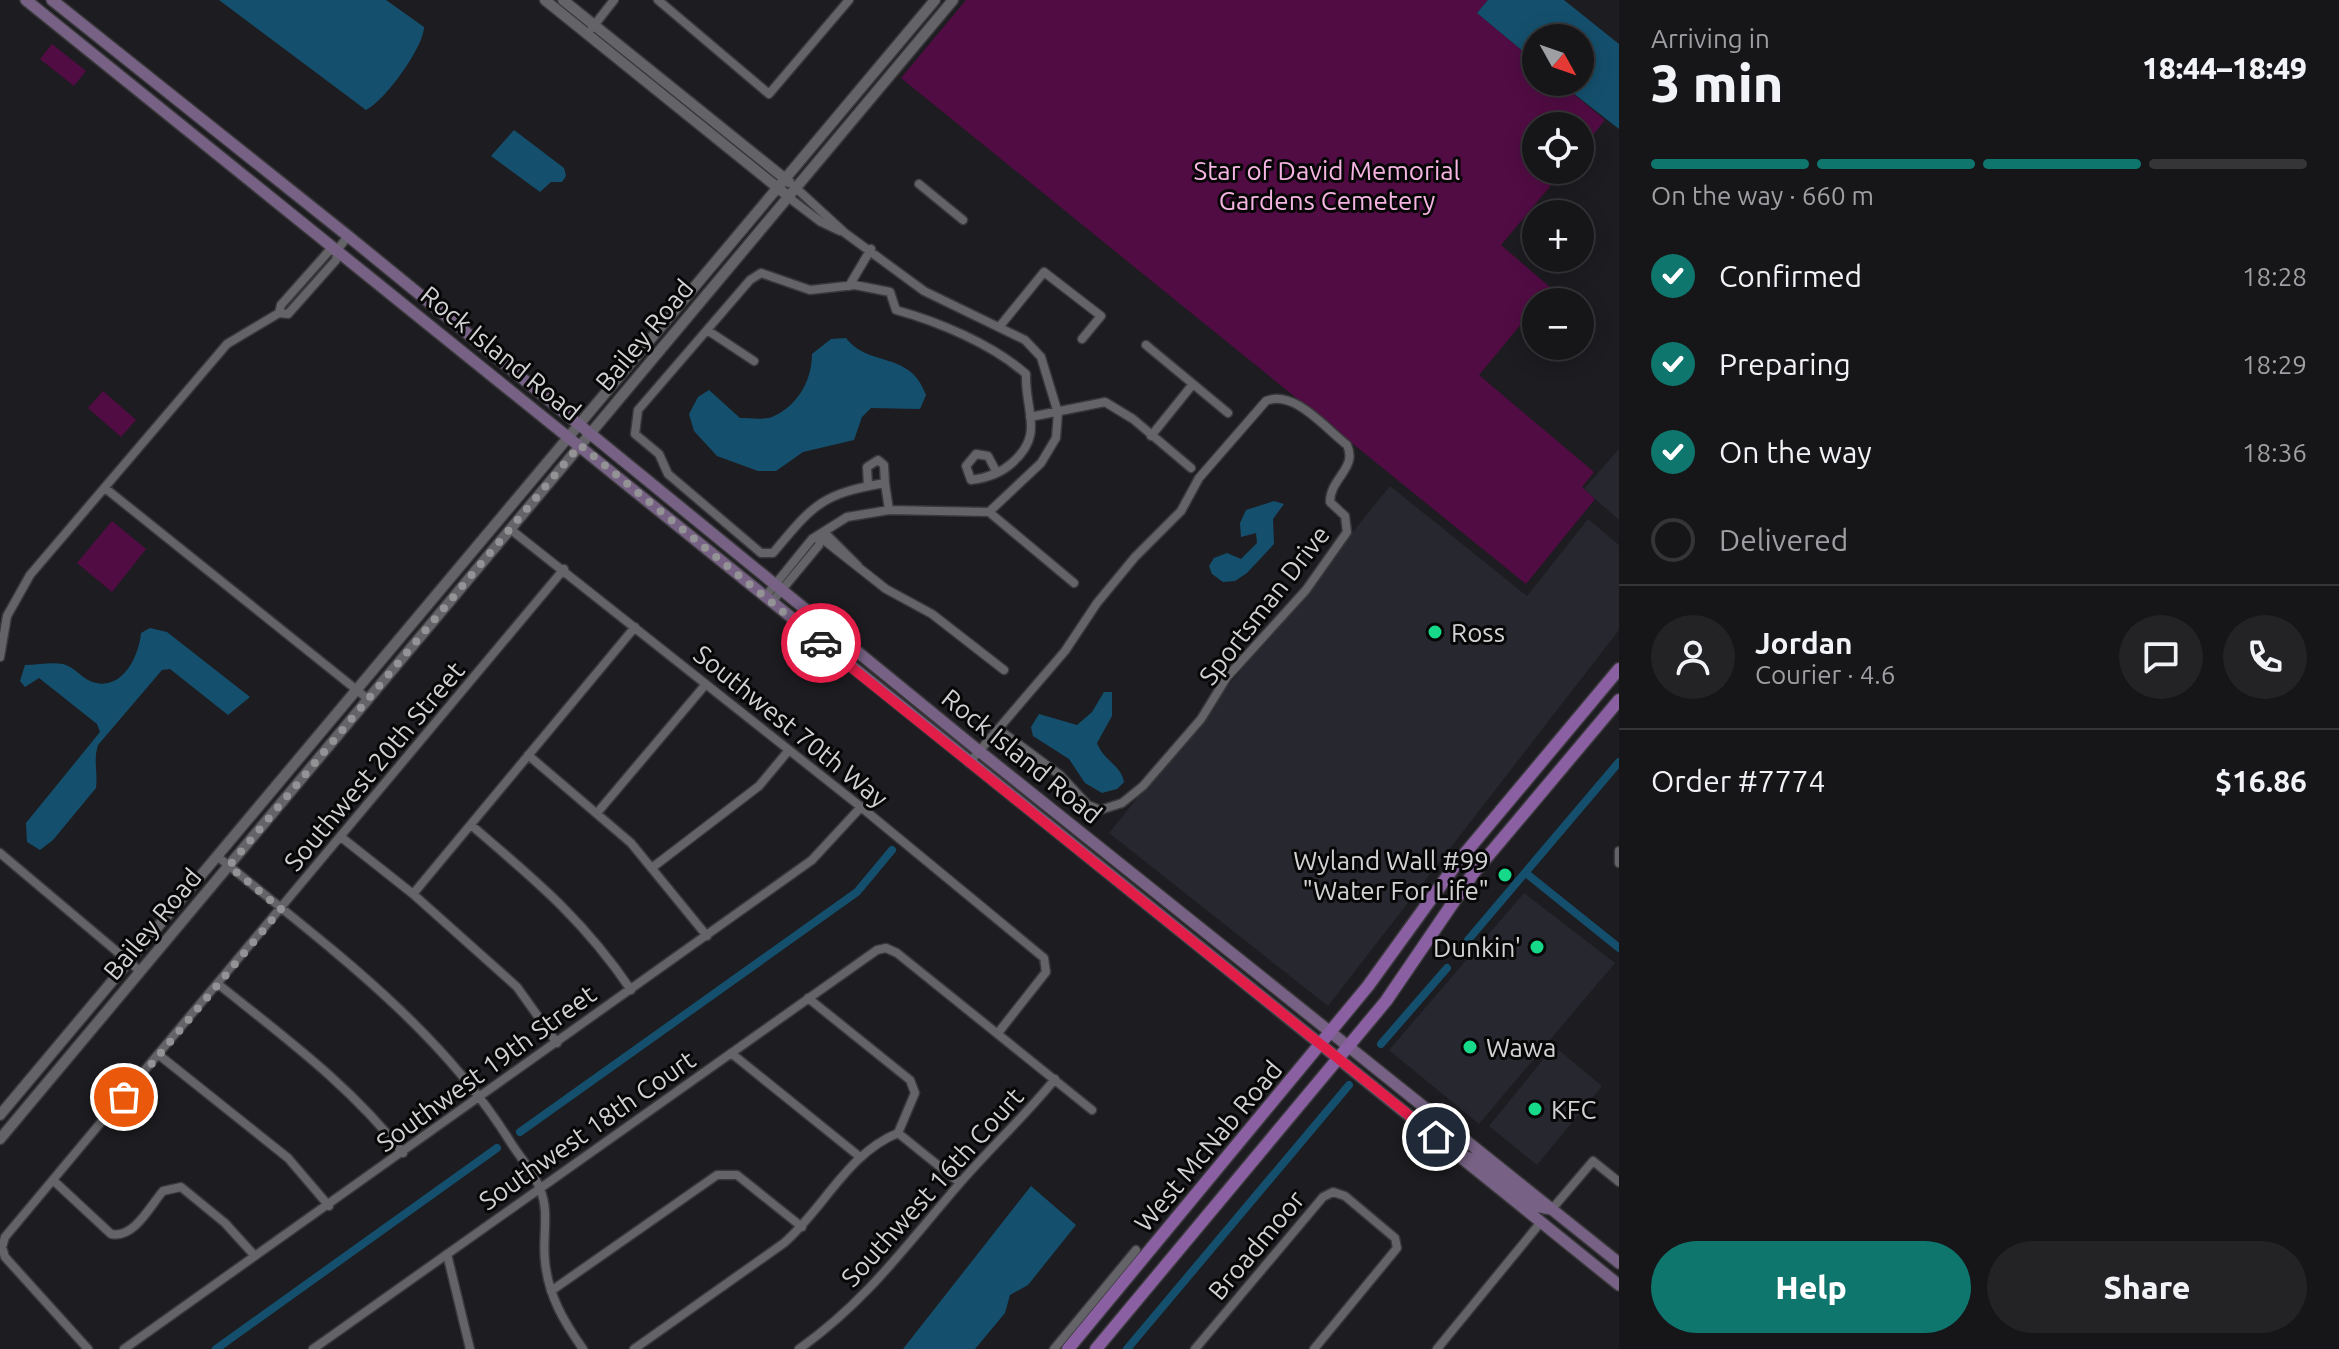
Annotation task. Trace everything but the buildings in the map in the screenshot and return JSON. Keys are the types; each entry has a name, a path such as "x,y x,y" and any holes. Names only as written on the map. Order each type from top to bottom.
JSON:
{"main road":[{"name":"Rock Island Road","path":"26,0 1457,1154"},
{"name":"Rock Island Road","path":"52,0 348,236 979,751 1552,1209"},
{"name":"West McNab Road","path":"1068,1349 1368,986 1457,863 1619,669"},
{"name":"West McNab Road","path":"1096,1349 1386,1001 1472,875 1619,700"},
{"path":"1457,1154 1477,1160 1535,1206 1552,1209 1619,1266"},
{"path":"1457,1154 1619,1285"},
{"path":"1541,1222 1563,1223 1619,1266"}],"street":[{"path":"545,0 590,30 782,183 821,222 871,249 924,291 1025,340 1041,357 1058,413 1056,438 1041,463 989,512"},
{"path":"563,0 590,30"},
{"path":"590,30 614,0"},
{"path":"658,0 769,94 849,0"},
{"name":"Bailey Road","path":"0,1115 935,0"},
{"name":"Bailey Road","path":"0,1139 953,0"},
{"path":"919,184 963,220"},
{"path":"0,657 7,616 30,575 227,344 279,313 281,305 328,252 338,249 348,236"},
{"path":"849,286 871,249"},
{"path":"1000,326 1044,272 1101,316 1082,339"},
{"path":"885,483 827,496 809,510 773,553 761,553 668,474 659,454 635,434 635,419 638,410 750,280 761,273 810,290 849,286 890,292 896,310 938,322 1013,363 1026,374 1030,446 997,473"},
{"path":"707,330 754,361"},
{"path":"1146,345 1228,413"},
{"path":"1151,436 1193,384"},
{"name":"Sportsman Drive","path":"969,763 979,751 1065,651 1091,611 1135,557 1181,511 1199,478 1266,401 1278,396 1290,400 1347,445 1350,464 1334,483 1330,502 1345,516 1347,532 1306,590 1227,677 1201,719 1143,786 1122,803 1100,810 1088,805 1060,775 998,729"},
{"path":"1030,417 1105,402 1191,468"},
{"path":"868,486 865,477 872,460 884,465 889,510"},
{"path":"105,488 368,699"},
{"path":"768,600 812,539 847,517 889,510 989,512 1074,583"},
{"name":"Southwest 70th Way","path":"510,529 861,807 1044,958 1046,972 998,1033"},
{"path":"822,535 886,589 932,614 1004,670"},
{"name":"Southwest 20th Street","path":"2,1247 5,1237 564,569"},
{"path":"413,894 635,627"},
{"path":"597,813 706,684"},
{"path":"653,867 759,786 789,750"},
{"path":"528,755 597,813 653,867 707,936"},
{"name":"Southwest 19th Street","path":"124,1349 483,1097 812,860 861,807"},
{"path":"471,825 562,903 599,943 631,990"},
{"path":"341,837 413,894 517,987 557,1043"},
{"path":"0,853 140,971"},
{"path":"217,856 423,1030 483,1097 540,1189 546,1214 545,1261 551,1291 558,1311 583,1349"},
{"name":"Southwest 18th Court","path":"313,1349 877,950 886,948 998,1033"},
{"path":"218,984 340,1082 375,1116 403,1153"},
{"path":"634,1349 802,1227 860,1157 877,1142 898,1133 915,1093 910,1080 808,998"},
{"path":"998,1033 1092,1110"},
{"path":"731,1053 860,1157"},
{"path":"159,1055 288,1158 329,1206"},
{"name":"Southwest 16th Court","path":"799,1349 811,1346 872,1289 960,1183 992,1147 1022,1121 1055,1079"},
{"path":"898,1133 960,1183"},
{"path":"1552,1209 1593,1161 1619,1182"},
{"path":"551,1291 717,1175 737,1175 802,1227"},
{"path":"54,1181 111,1234 119,1236 129,1232 163,1191 181,1187 225,1223 255,1256"},
{"name":"Broadmoor","path":"1195,1349 1323,1197 1333,1192 1345,1196 1395,1238 1397,1248 1314,1349"},
{"path":"1437,1349 1541,1222"},
{"path":"2,1247 5,1257 88,1349"},
{"path":"1054,1349 1136,1250"},
{"path":"447,1254 470,1349"}],"shaded area":[{"path":"1619,449 1619,520 1584,489"},
{"path":"1390,486 1527,596 1588,519 1619,545 1619,630 1328,1006 1109,833"},
{"path":"1524,893 1615,963 1479,1124 1389,1050"},
{"path":"1554,1046 1602,1086 1537,1165 1489,1126"}],"green space":[{"name":"Star of David Memorial Gardens Cemetery","path":"966,0 1488,0 1477,13 1522,50 1522,96 1576,96 1605,120 1594,134 1594,112 1522,112 1522,184 1552,184 1539,200 1522,200 1522,220 1501,245 1522,263 1522,272 1532,272 1551,288 1522,288 1522,323 1479,375 1594,472 1582,487 1595,499 1526,584 901,78"},
{"path":"52,44 86,71 74,86 40,59"},
{"path":"103,391 136,420 121,437 88,408"},
{"path":"112,521 146,549 112,592 77,563"}],"water":[{"path":"219,0 386,0 424,27 402,73 383,96 366,110"},
{"path":"1488,0 1564,0 1594,24 1522,24 1522,50 1477,13"},
{"path":"1594,24 1619,44 1619,129 1577,96 1594,96"},
{"path":"514,130 564,168 566,176 562,182 551,182 540,192 491,156"},
{"path":"846,338 866,353 910,371 926,395 920,409 871,408 862,417 854,440 803,452 776,471 758,471 717,456 694,431 689,414 698,397 709,390 740,418 769,418 781,412 802,391 812,354 831,339"},
{"path":"1274,501 1284,504 1273,519 1274,544 1247,573 1235,581 1223,582 1212,574 1209,566 1214,558 1227,553 1241,559 1257,543 1256,533 1241,537 1240,523 1246,510"},
{"path":"150,628 167,632 250,697 228,715 170,669 162,670 98,745 96,788 53,840 40,850 27,842 26,823 100,732 97,724 39,678 25,687 20,681 25,665 63,664 90,681 101,684 111,682 126,671 137,652 141,633"},
{"path":"1104,692 1112,692 1112,716 1097,743 1124,782 1117,789 1102,793 1085,783 1069,759 1033,736 1031,727 1039,714 1077,725 1092,712"},
{"path":"1031,1186 1076,1225 1028,1285 1010,1295 1005,1313 975,1349 903,1349"}],"waterway":[{"path":"1468,940 1619,762"},
{"path":"520,1132 857,892 892,850"},
{"path":"1527,874 1619,948"},
{"path":"1381,1044 1447,968"},
{"path":"1127,1349 1349,1085"},
{"path":"216,1349 497,1148"}],"way so far":[{"path":"124,1097 281,909 229,866 580,445 821,643"}],"place":[{"name":"Ross","path":"1435,632"},
{"name":"Wyland Wall #99 \"Water For Life\"","path":"1505,875"},
{"name":"Dunkin'","path":"1537,947"},
{"name":"Wawa","path":"1470,1047"},
{"name":"KFC","path":"1535,1109"}],"route":[{"path":"821,643 1436,1137"}]}
